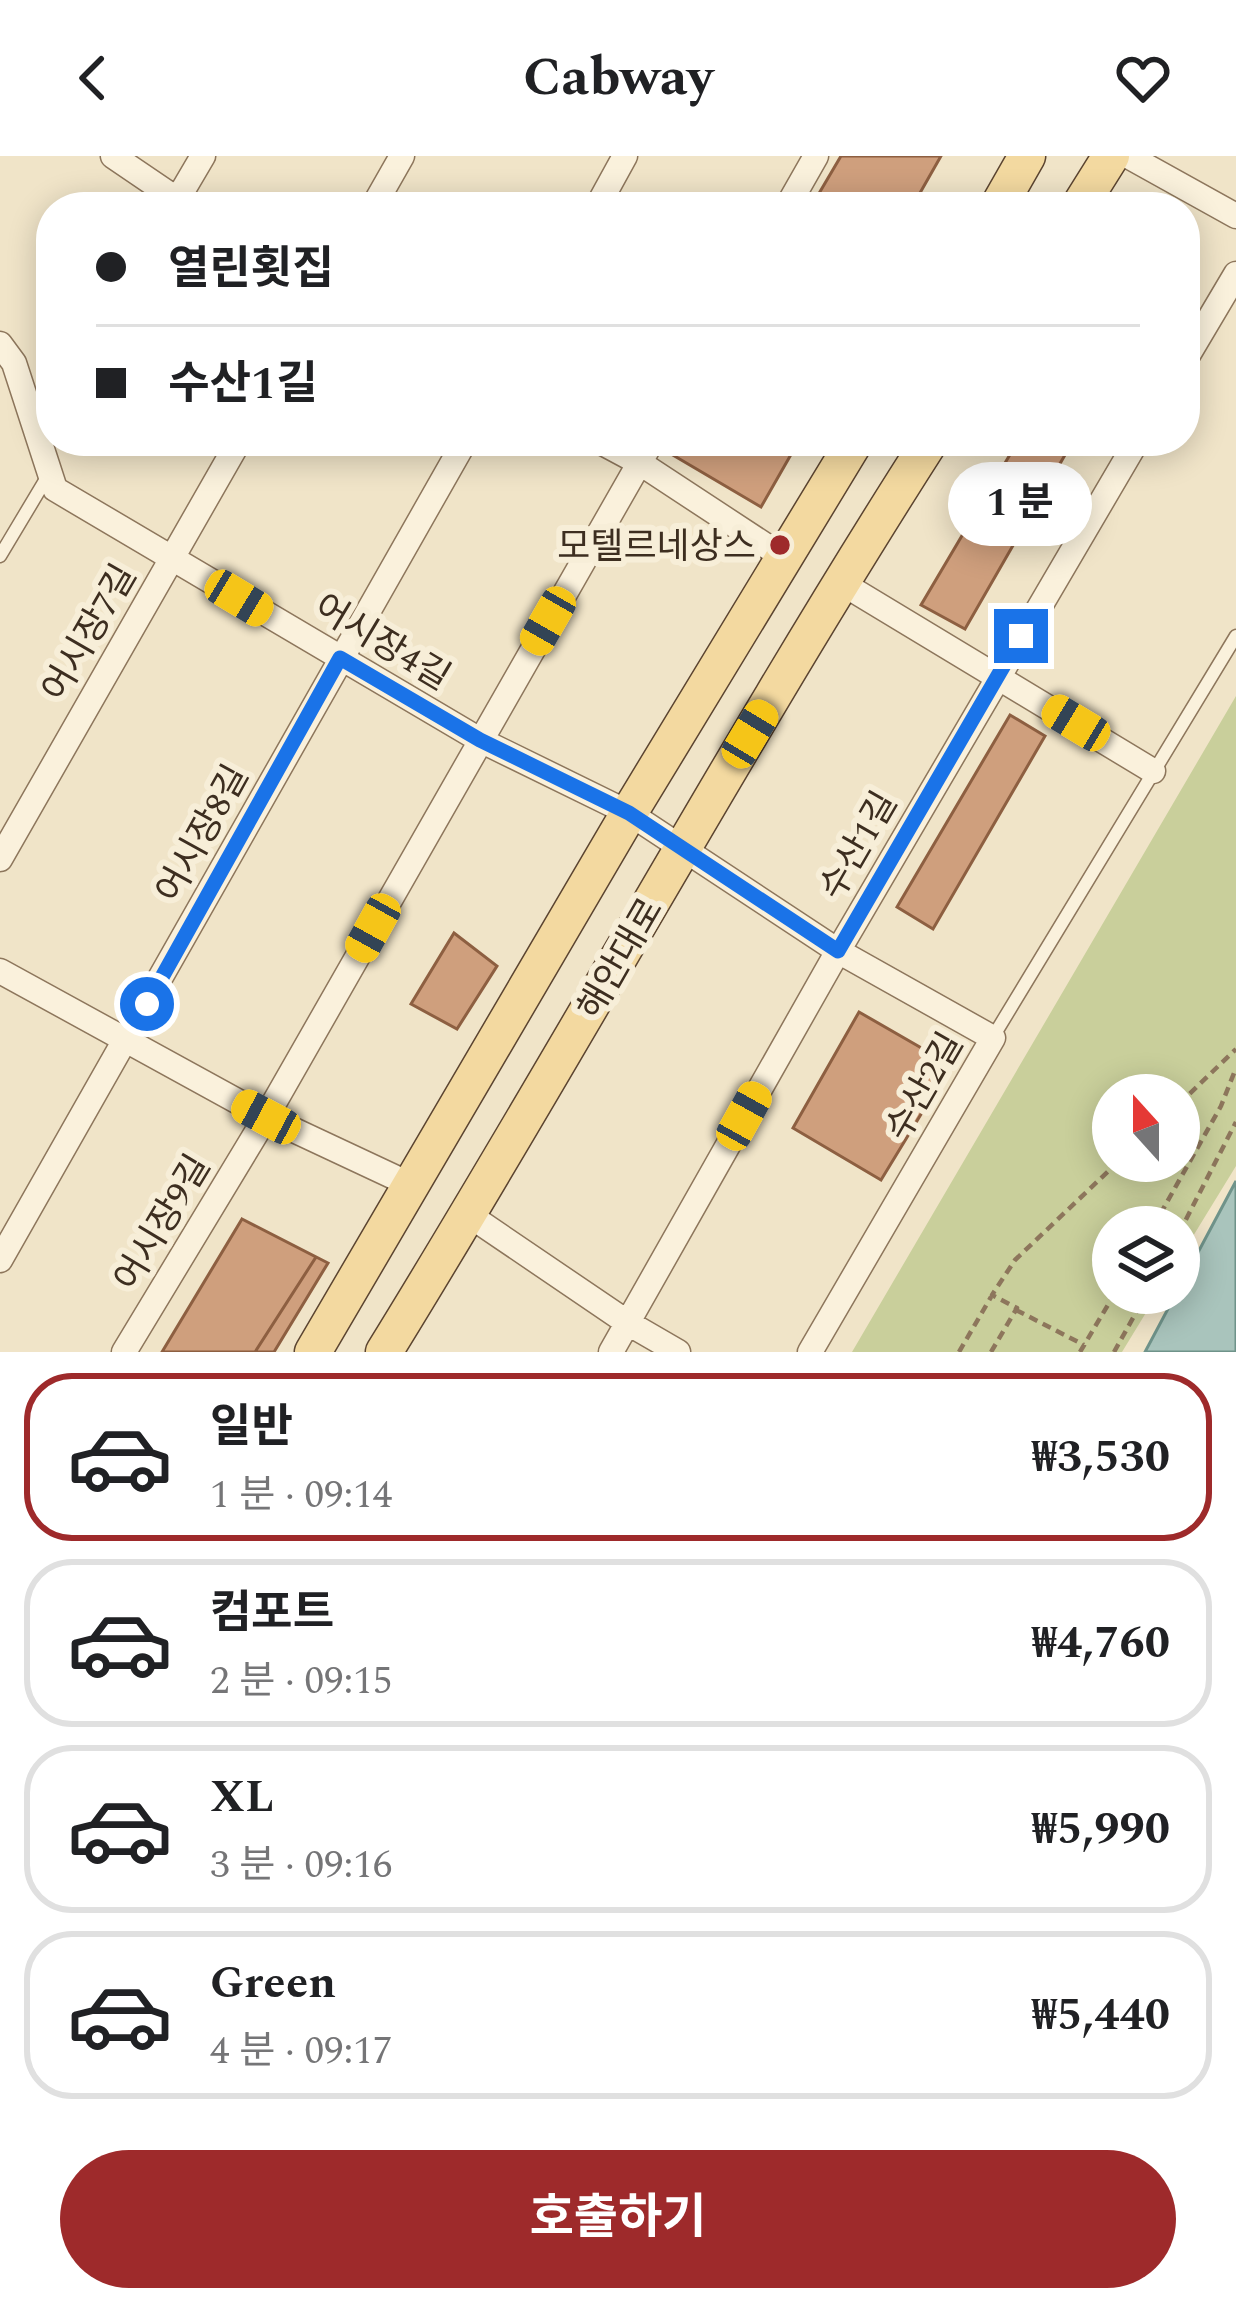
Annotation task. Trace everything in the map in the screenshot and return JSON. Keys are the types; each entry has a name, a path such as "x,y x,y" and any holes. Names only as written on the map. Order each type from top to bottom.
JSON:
{"main road":[{"path":"1007,192 1027,156"},
{"path":"1088,192 1111,156"},
{"name":"해안대로","path":"313,1352 629,813 846,456"},
{"name":"해안대로","path":"384,1352 840,582 920,456"}],"street":[{"path":"113,156 161,192"},
{"path":"185,192 203,156"},
{"path":"382,192 402,156"},
{"path":"605,192 625,156"},
{"path":"796,192 816,156"},
{"path":"1128,156 1193,192"},
{"path":"1200,196 1236,216"},
{"path":"1200,335 1236,274"},
{"name":"어시장4길","path":"0,344 14,363 36,432"},
{"name":"어시장4길","path":"44,456 55,490 480,740 629,813"},
{"name":"어시장7길","path":"0,859 10,819 230,456"},
{"name":"어시장8길","path":"0,1260 456,456"},
{"name":"어시장9길","path":"124,1352 266,1117 644,456"},
{"path":"651,456 783,557"},
{"name":"수산1길","path":"611,1352 838,951 1128,456"},
{"path":"840,582 1154,771"},
{"name":"수산2길","path":"629,813 838,951 992,1038 810,1352"},
{"path":"0,970 266,1117 409,1184"},
{"path":"469,1215 678,1352"}],"lane":[{"path":"0,556 50,473"},
{"path":"992,1038 1236,636"}],"path":[{"path":"1200,1084 1236,1049"},
{"path":"1166,1206 1221,1106 1236,1068"},
{"path":"1193,1206 1236,1122"},
{"path":"958,1352 1015,1260 1097,1182"},
{"path":"992,1294 1082,1349 1102,1314"},
{"path":"991,1352 1016,1310"},
{"path":"1114,1352 1136,1314"}],"green space":[{"path":"1236,696 1236,1166 1200,1225 1200,1206 1092,1206 1092,1314 1145,1314 1122,1352 852,1352"}],"water":[{"path":"1236,1181 1236,1352 1145,1352 1165,1314 1200,1314 1200,1249"}],"building":[{"path":"841,156 941,156 921,192 820,192"},
{"path":"674,456 790,456 761,507"},
{"path":"1009,456 1064,456 965,629 921,605"},
{"path":"1010,715 1045,736 933,929 897,907"},
{"path":"454,933 497,966 457,1029 411,1004"},
{"path":"859,1012 951,1065 881,1180 793,1128"},
{"path":"242,1219 328,1263 274,1352 162,1352"},
{"path":"242,1219 316,1257 255,1352 162,1352"}],"place":[{"name":"모텔르네상스","path":"780,545"}],"route":[{"path":"147,1004 340,658 480,740 629,813 838,951 1021,636"}]}
